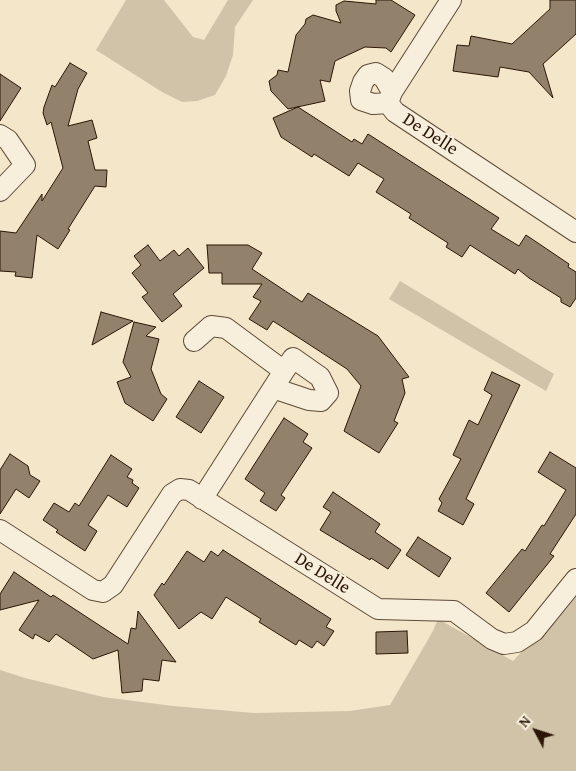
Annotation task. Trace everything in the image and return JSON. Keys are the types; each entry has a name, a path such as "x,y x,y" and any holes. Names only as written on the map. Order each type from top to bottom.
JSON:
{"street":[{"name":"De Delle","path":"451,0 390,98 395,112 576,232"},
{"path":"0,135 8,140 25,165 0,191"},
{"path":"194,341 211,326 226,328 279,380 202,499"},
{"name":"De Delle","path":"0,530 93,590 103,592 113,585 172,494 180,489 189,490 378,610 454,611 492,638 504,644 517,642 534,631 576,579"}],"shaded area":[{"path":"126,0 164,0 193,37 204,40 228,0 253,0 235,27 233,55 226,76 215,95 197,101 182,102 162,92 96,50"},
{"path":"400,281 554,374 546,391 389,299"},
{"path":"576,590 576,771 0,771 0,670 103,697 173,706 254,713 350,711 390,705 438,619 513,661"}],"building":[{"path":"376,0 391,0 415,15 391,52 386,48 365,47 335,61 330,82 320,80 325,101 288,109 271,91 269,81 277,75 278,70 288,72 296,35 305,24 306,19 313,15 341,23 336,11 336,5 344,1 376,4"},
{"path":"550,0 576,0 576,34 543,64 553,98 529,72 500,67 498,77 453,71 457,45 469,46 471,36 512,44 550,9"},
{"path":"70,63 87,73 78,89 68,126 92,120 97,138 88,141 95,170 107,170 106,187 95,186 68,229 70,230 58,249 37,235 32,278 15,276 16,272 0,271 0,231 16,233 42,194 42,201 63,168 51,122 47,125 43,113 52,85 55,87"},
{"path":"0,74 21,88 0,121"},
{"path":"298,107 352,142 354,139 362,144 368,134 499,218 491,229 519,246 526,235 569,264 568,267 576,272 576,298 570,307 561,302 561,298 518,269 515,274 470,245 462,257 446,247 448,243 409,218 411,214 376,192 384,179 358,163 349,176 314,154 312,157 281,137 273,118"},
{"path":"148,245 160,261 174,250 179,256 188,248 204,268 173,294 182,306 162,322 142,297 148,293 132,273 141,265 134,256"},
{"path":"207,245 248,245 262,253 252,269 302,302 308,293 378,336 409,377 402,379 405,393 394,421 398,423 379,453 344,431 361,386 347,369 273,321 267,330 249,319 261,301 253,297 262,284 222,284 222,273 209,273"},
{"path":"101,312 133,321 92,345"},
{"path":"134,322 156,327 146,336 159,339 151,369 161,394 167,399 153,421 125,403 117,382 131,377 123,362"},
{"path":"492,372 520,385 466,499 474,504 463,525 438,511 442,503 439,499 461,459 453,455 469,420 478,425 492,395 484,390"},
{"path":"199,381 224,397 201,433 176,417"},
{"path":"284,418 308,434 303,442 312,448 281,495 285,498 276,511 260,501 265,493 245,479"},
{"path":"550,452 576,468 576,514 550,554 554,556 509,612 486,593 522,549 525,551 542,525 544,526 566,490 538,472"},
{"path":"10,454 28,466 30,475 40,481 29,498 16,489 0,514 0,470"},
{"path":"111,455 132,469 127,477 133,480 132,483 139,488 127,507 108,495 88,525 97,531 85,551 56,532 58,530 43,520 54,503 69,512 75,503 79,506"},
{"path":"333,492 380,524 375,532 401,550 388,569 320,530 331,512 323,507"},
{"path":"418,537 451,558 439,577 406,555"},
{"path":"223,550 331,619 326,627 334,631 324,646 317,641 312,648 299,640 296,645 259,622 261,619 226,597 212,619 201,612 179,629 154,595 162,583 164,585 187,551 204,562 211,551 218,556"},
{"path":"14,572 128,644 131,628 136,629 138,611 176,662 162,660 159,681 143,679 142,691 122,693 118,650 93,659 56,634 49,642 35,634 33,639 19,630 39,600 0,610 0,594"},
{"path":"407,631 408,653 376,654 376,632"}]}
